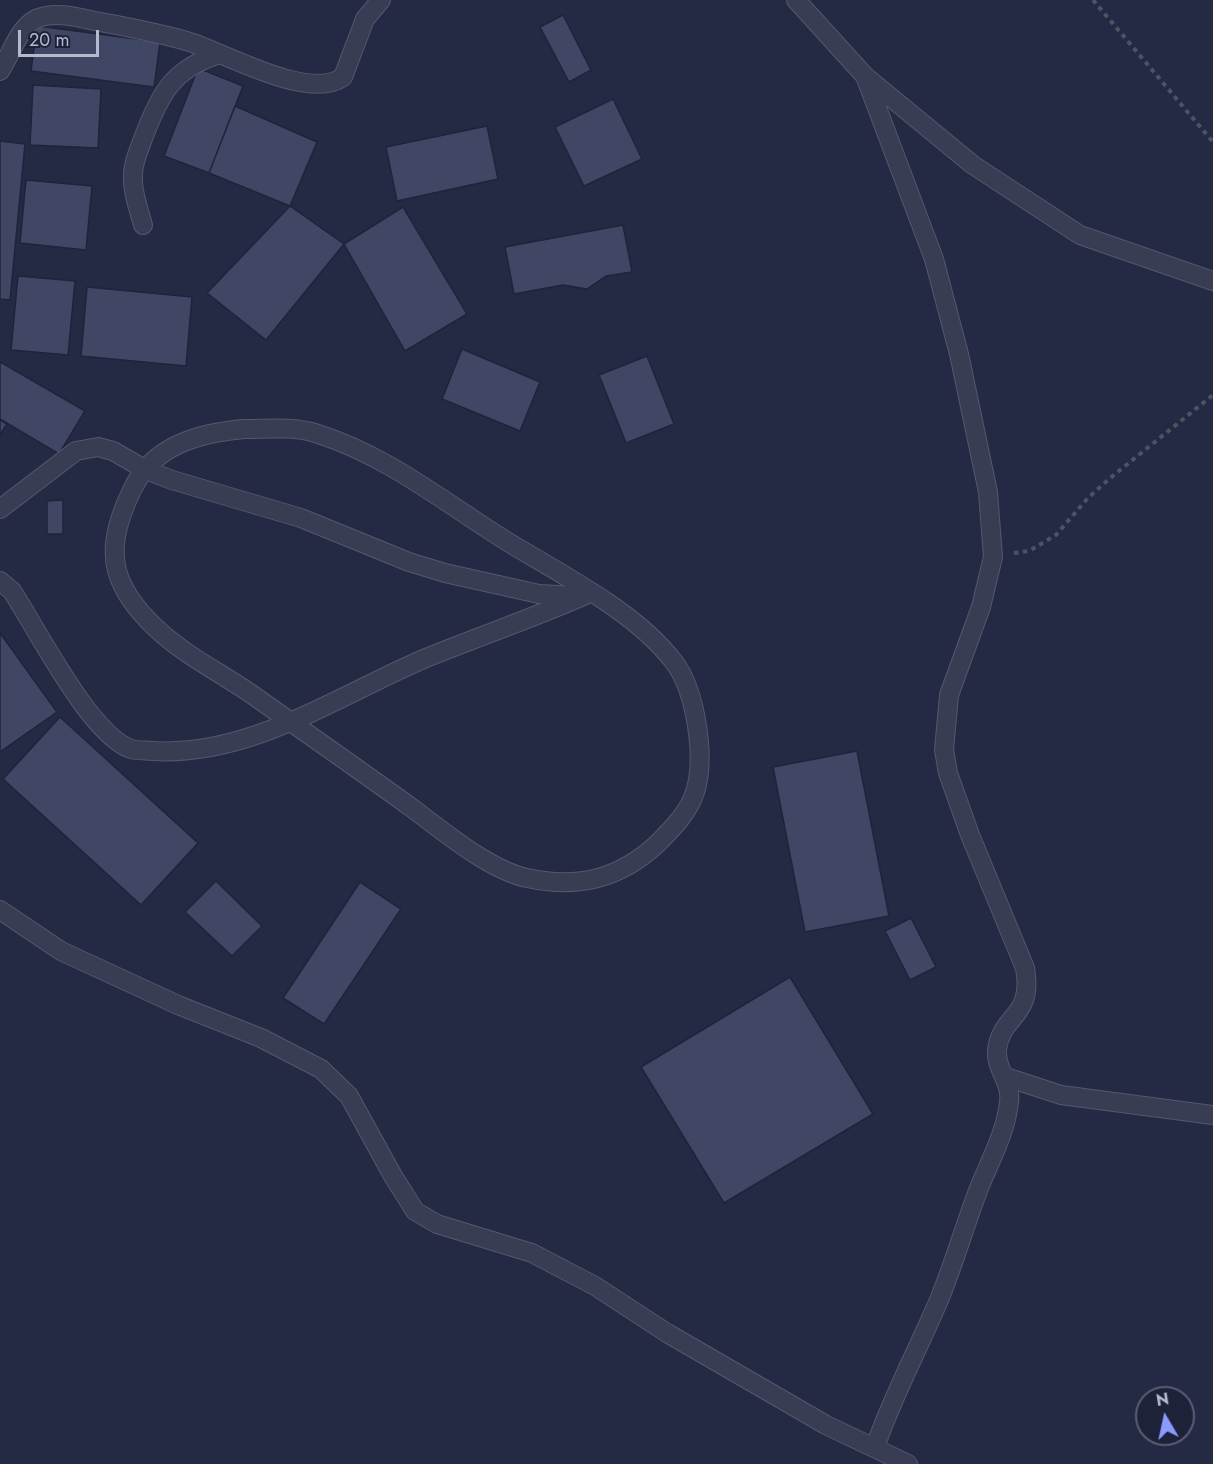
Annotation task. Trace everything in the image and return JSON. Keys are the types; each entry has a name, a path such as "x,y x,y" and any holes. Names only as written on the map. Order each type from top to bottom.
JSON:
{"street":[{"path":"0,71 29,24 47,16 77,17 123,26 195,44 217,55 282,77 321,84 336,82 348,69 365,19 381,0"},
{"path":"796,0 865,76 973,165 1080,235 1213,281"},
{"path":"143,225 133,180 136,157 151,116 172,81 194,62 217,55"},
{"path":"865,76 934,259 957,343 988,492 993,557 981,607 949,695 945,750 948,773 970,835 1025,968 1028,987 1023,1006 1001,1035 997,1050 998,1063 1006,1077 1010,1101 994,1151 939,1300 875,1447"},
{"path":"279,429 310,431 383,461 590,593 621,614 676,664 688,692 697,725 700,762 695,794 681,818 658,843 617,874 588,881 524,878 496,866 453,838 292,723 172,642 141,612 123,588 116,566 114,540 134,484 162,454 183,440 211,432 279,429"},
{"path":"0,509 76,451 85,447 98,447 113,452 146,470 302,518 409,562 445,573 539,594 570,597 590,593"},
{"path":"0,582 12,591 98,724 113,738 131,749 194,750 292,723 398,670 523,623 590,593"},
{"path":"0,910 61,951 178,1005 261,1038 321,1070 349,1096 415,1211 437,1224 532,1252 595,1286 667,1333 826,1425 904,1463"},
{"path":"1006,1077 1061,1095 1213,1115"}],"path":[{"path":"1093,0 1213,142"},
{"path":"993,557 1029,551 1056,536 1109,479 1213,395"}],"building":[{"path":"563,15 591,70 569,82 540,27"},
{"path":"37,26 160,42 154,87 31,71"},
{"path":"198,68 243,86 209,173 164,156"},
{"path":"33,85 101,89 98,148 30,145"},
{"path":"613,99 642,159 584,186 555,127"},
{"path":"235,106 317,142 290,206 209,173"},
{"path":"487,126 498,179 397,201 386,147"},
{"path":"0,141 25,144 10,300 0,299"},
{"path":"26,180 92,186 86,250 20,243"},
{"path":"290,206 344,244 266,340 207,293"},
{"path":"403,207 467,314 405,351 344,244"},
{"path":"623,225 632,272 606,276 587,289 563,285 514,294 505,247"},
{"path":"18,276 75,281 68,355 11,350"},
{"path":"87,287 192,297 186,366 81,356"},
{"path":"462,349 540,382 520,431 442,399"},
{"path":"647,356 674,424 626,443 599,375"},
{"path":"0,362 85,411 59,454 0,419"},
{"path":"0,420 7,424 0,435"},
{"path":"63,500 63,534 47,534 47,501"},
{"path":"0,633 57,712 0,752"},
{"path":"60,717 198,843 141,905 3,779"},
{"path":"857,751 889,916 805,932 773,767"},
{"path":"216,881 262,926 232,956 185,912"},
{"path":"360,882 401,909 324,1024 283,998"},
{"path":"911,918 936,967 910,980 885,931"},
{"path":"790,977 873,1114 724,1203 641,1067"}]}
